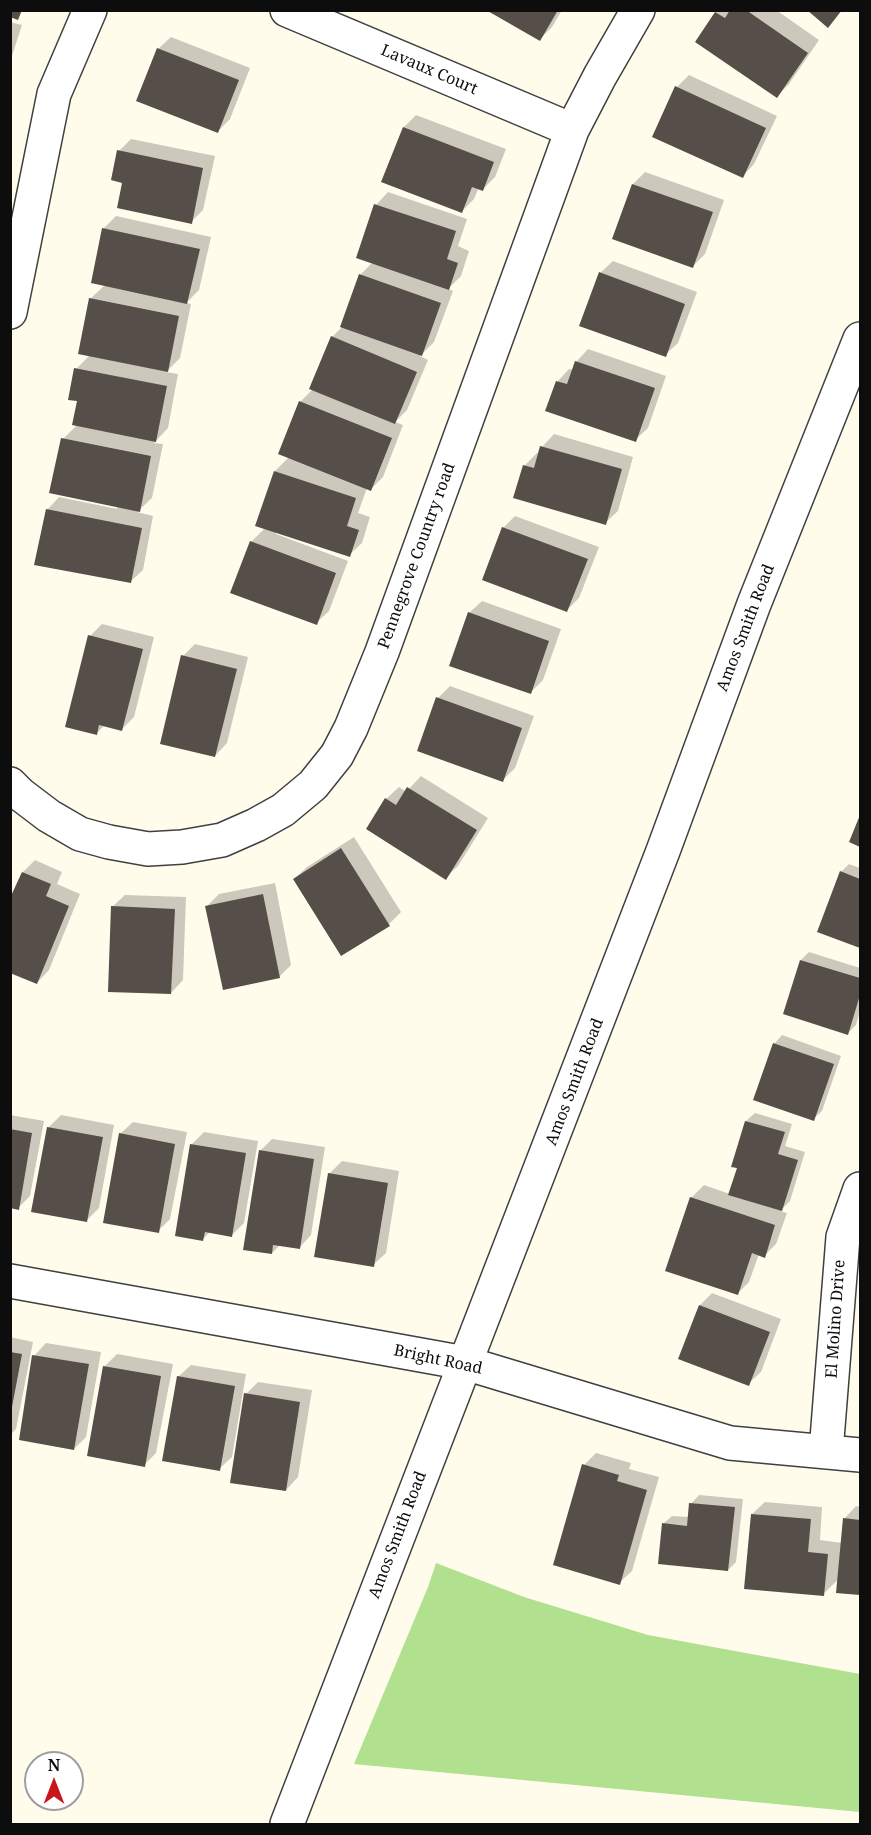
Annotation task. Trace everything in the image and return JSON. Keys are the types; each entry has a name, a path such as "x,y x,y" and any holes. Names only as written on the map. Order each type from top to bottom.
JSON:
{"street":[{"path":"10,312 54,94 90,10"},
{"name":"Lavaux Court","path":"287,10 572,130"},
{"name":"Pennegrove Country road","path":"10,784 49,816 80,834 148,849 182,847 222,840 283,810 313,785 337,755 351,728 382,652 572,130 638,10"},
{"name":"Amos Smith Road","path":"287,1824 663,851 754,604 861,339"},
{"name":"El Molino Drive","path":"826,1452 843,1237 861,1190"},
{"name":"Bright Road","path":"10,1281 465,1363 730,1443 861,1455"}],"green space":[{"path":"436,1563 524,1597 648,1635 860,1674 860,1812 354,1764"}],"building":[{"path":"10,10 22,10 18,20 10,17"},
{"path":"486,10 558,10 540,41"},
{"path":"730,10 746,10 808,53 777,98 695,42 715,12 725,18"},
{"path":"807,10 842,10 828,28"},
{"path":"157,48 239,80 218,133 136,101"},
{"path":"675,86 766,128 743,178 652,137"},
{"path":"403,127 494,162 483,191 472,187 462,213 381,182"},
{"path":"117,150 203,168 192,224 117,208 122,183 111,180"},
{"path":"632,184 713,212 693,268 612,239"},
{"path":"374,204 456,231 447,259 458,263 449,290 356,258"},
{"path":"102,228 200,249 187,304 91,283"},
{"path":"599,272 685,304 666,357 579,326"},
{"path":"359,274 441,303 422,356 340,327"},
{"path":"89,298 179,316 168,372 78,354"},
{"path":"331,336 417,372 395,424 309,389"},
{"path":"575,361 655,388 636,442 545,411 556,381 567,384"},
{"path":"74,368 167,386 156,442 72,425 77,401 68,400"},
{"path":"299,401 392,438 371,491 278,454"},
{"path":"61,438 151,456 140,512 49,493"},
{"path":"540,446 622,469 606,525 513,498 523,465 534,468"},
{"path":"274,471 356,498 347,526 359,530 350,557 255,526"},
{"path":"46,509 142,528 131,583 34,565"},
{"path":"502,527 588,559 567,612 482,580"},
{"path":"250,541 336,573 317,625 230,593"},
{"path":"468,612 549,641 531,694 449,666"},
{"path":"88,635 143,649 122,731 99,725 97,735 65,727"},
{"path":"181,655 237,669 215,757 160,744"},
{"path":"436,697 522,728 503,782 417,751"},
{"path":"407,787 477,830 446,880 366,829 385,798 396,805"},
{"path":"860,815 860,847 849,842"},
{"path":"341,848 390,926 341,956 293,879"},
{"path":"840,871 860,879 860,948 817,932"},
{"path":"22,872 51,884 46,896 69,906 37,984 10,973 10,898"},
{"path":"263,894 280,978 223,990 205,906"},
{"path":"111,906 175,909 171,994 108,992"},
{"path":"800,960 860,978 860,995 848,1035 783,1014"},
{"path":"773,1043 834,1064 814,1121 753,1100"},
{"path":"745,1121 785,1132 778,1154 798,1160 782,1211 728,1195 737,1168 731,1167"},
{"path":"47,1127 103,1137 87,1222 31,1212"},
{"path":"10,1129 32,1133 19,1210 10,1208"},
{"path":"119,1133 175,1144 159,1233 103,1223"},
{"path":"190,1144 246,1153 232,1237 205,1232 203,1241 175,1236"},
{"path":"259,1150 314,1159 300,1249 273,1245 272,1254 243,1250"},
{"path":"328,1173 388,1183 374,1267 314,1257"},
{"path":"690,1197 775,1225 765,1258 752,1253 738,1295 665,1271"},
{"path":"699,1305 770,1332 749,1386 678,1359"},
{"path":"10,1352 22,1354 12,1407 10,1406"},
{"path":"32,1355 89,1364 74,1450 19,1440"},
{"path":"103,1366 161,1376 145,1467 87,1456"},
{"path":"177,1376 235,1386 220,1471 162,1461"},
{"path":"244,1393 300,1402 286,1491 230,1483"},
{"path":"582,1464 619,1475 617,1481 647,1490 620,1585 553,1565"},
{"path":"689,1503 735,1507 728,1571 658,1564 662,1523 687,1526"},
{"path":"751,1514 811,1519 808,1552 828,1554 824,1596 744,1589"},
{"path":"843,1518 860,1520 860,1595 836,1593"}]}
